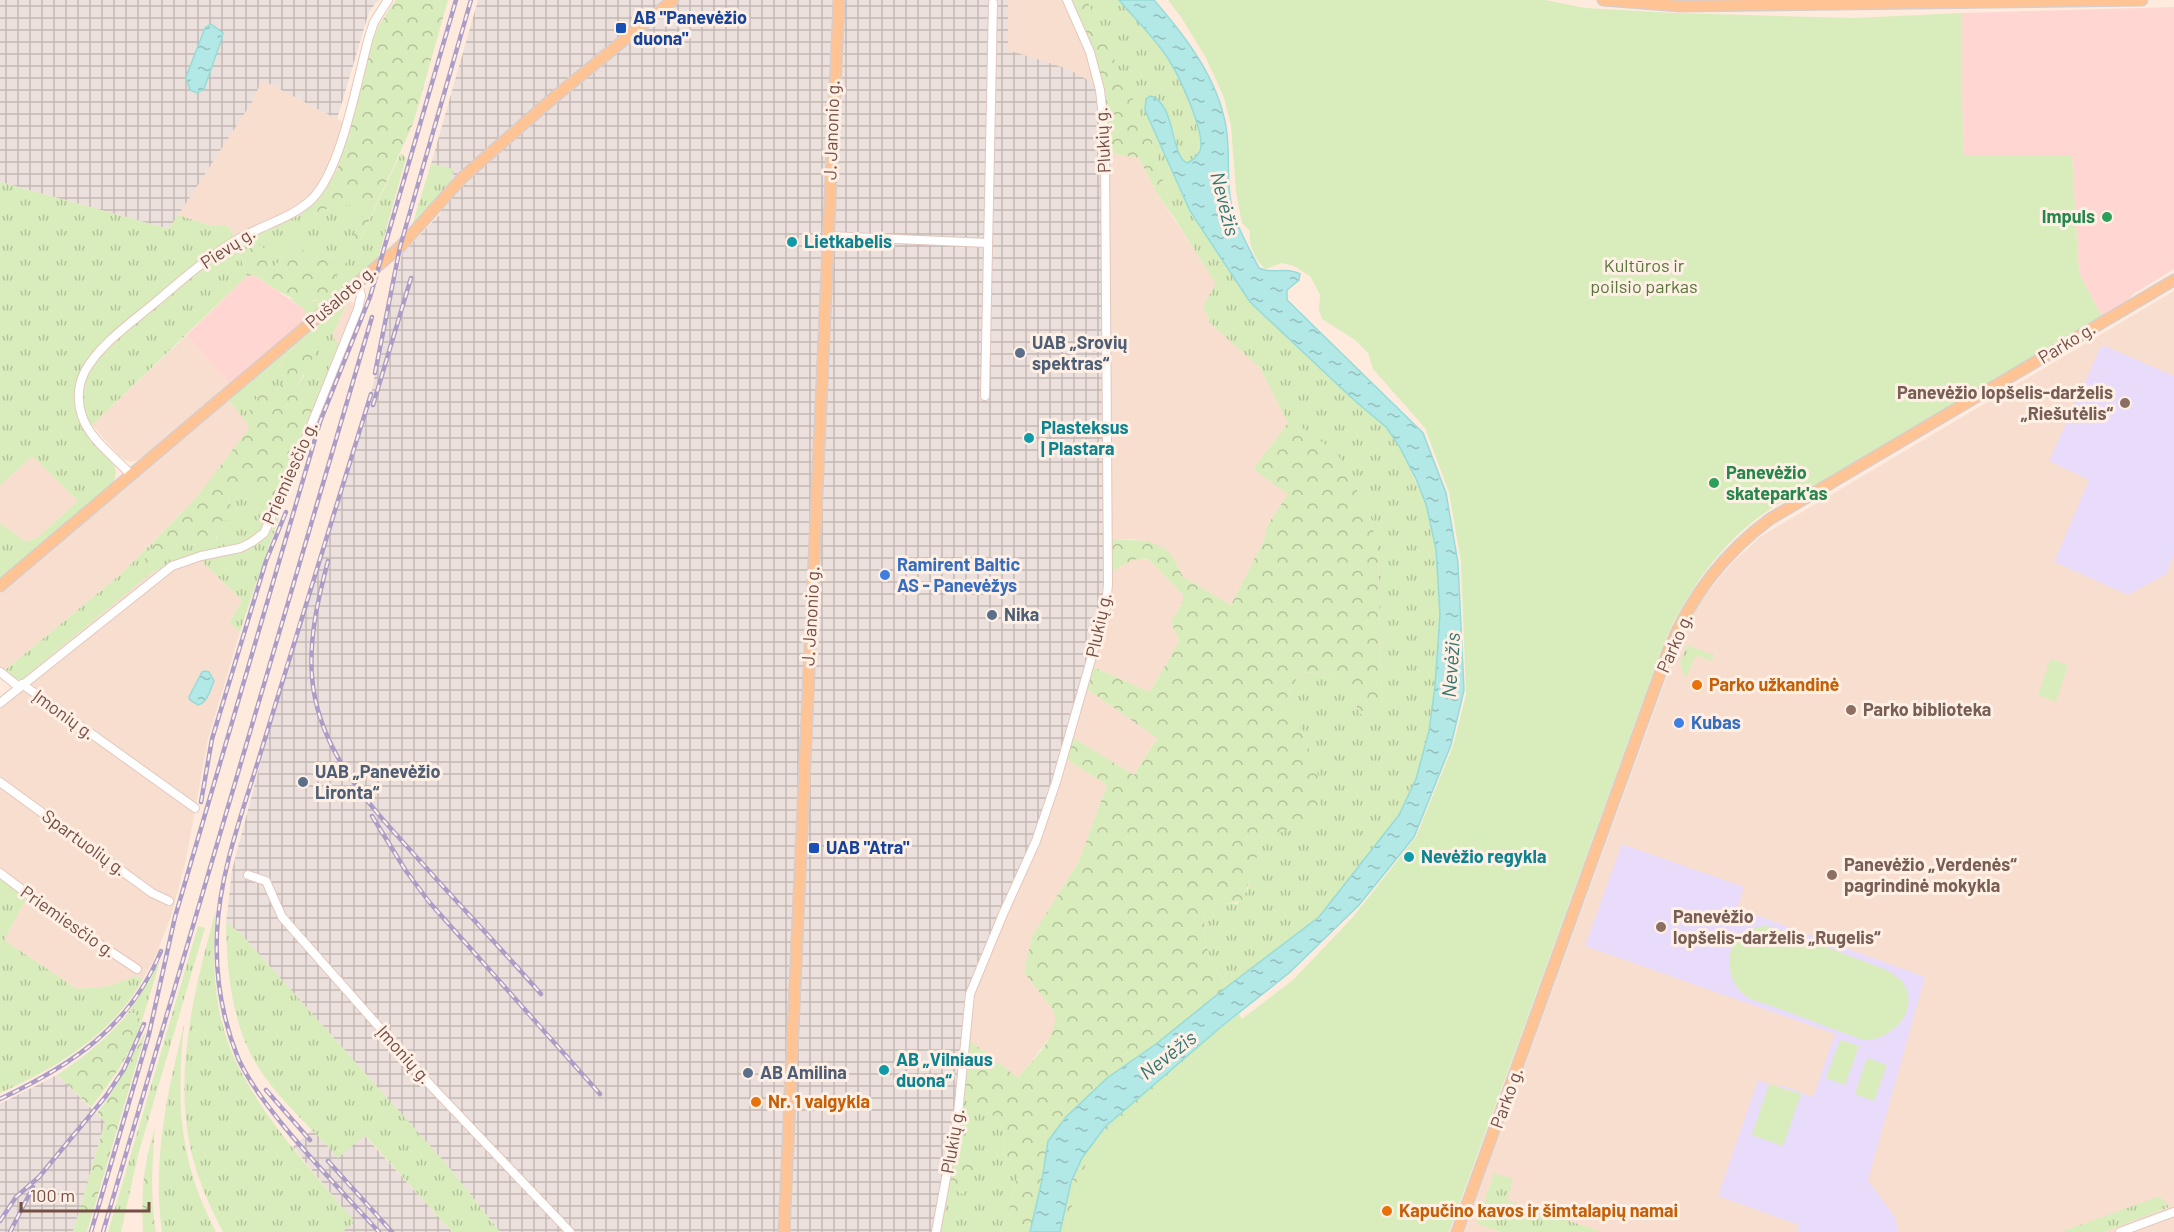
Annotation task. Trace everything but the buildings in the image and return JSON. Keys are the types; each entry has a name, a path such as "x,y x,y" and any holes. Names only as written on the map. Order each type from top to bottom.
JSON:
{"main road":[{"name":"Pušaloto g.","path":"0,586 358,283 410,237 463,177 552,99 673,0"},
{"name":"J. Janonio g.","path":"784,1232 839,0"},
{"path":"1603,0 1680,6 2142,0"},
{"name":"Parko g.","path":"1457,1232 1669,649 1684,617 1711,575 1731,552 1770,519 2174,280"}],"street":[{"name":"Pievų g.","path":"131,475 98,442 85,423 79,395 86,370 103,348 117,335 195,269 238,239 297,210 310,200 323,185 339,148 374,22 388,0"},
{"name":"Plukių g.","path":"936,1232 958,1114 970,994 1039,832 1056,782 1106,606 1108,449 1105,156 1101,90 1090,52 1067,0"},
{"path":"985,396 993,3"},
{"path":"828,236 988,243"},
{"name":"Priemiesčio g.","path":"0,703 172,566 201,556 240,548 252,543 264,533 295,465 358,309 361,296 358,283"},
{"name":"Įmonių g.","path":"0,672 195,808"},
{"name":"Spartuolių g.","path":"0,782 152,893 169,901"},
{"name":"Priemiesčio g.","path":"0,873 54,914 137,969"},
{"name":"Įmonių g.","path":"248,875 266,881 282,917 433,1088 570,1232"},
{"path":"2120,1232 2174,1212"}],"shaded area":[{"path":"0,0 378,0 369,12 337,119 262,80 252,102 169,229 0,182"},
{"path":"478,0 1008,0 1008,50 1068,69 1102,88 1111,602 1055,796 976,985 972,1000 964,1096 938,1232 500,1232 447,1165 240,933 226,923 232,870 284,674 371,394 402,254 440,214 454,170 431,164"},
{"path":"1008,0 1070,0 1102,88 1008,50"},
{"path":"2174,7 2174,269 2133,294 2125,303 2102,317 2079,273 2072,156 1963,156 1961,13"},
{"path":"262,80 345,123 339,148 310,200 238,239 226,225 212,226 178,215 252,102"},
{"path":"1109,153 1139,158 1158,195 1217,284 1203,306 1210,323 1260,368 1288,423 1253,469 1289,493 1267,526 1264,540 1231,605 1183,577 1173,557 1134,539 1111,539"},
{"path":"254,275 304,309 307,319 229,384 187,335 247,276"},
{"path":"2174,291 2174,1232 1464,1232 1678,646 1688,622 1704,597 1731,564 1760,537"},
{"path":"348,300 355,304 355,309 341,345 335,341 333,334"},
{"path":"187,335 229,384 148,455 133,462 125,460 92,425"},
{"path":"2101,346 2174,376 2174,555 2166,574 2128,595 2054,562 2089,480 2049,461"},
{"path":"228,400 251,427 195,499 122,573 0,674 0,593"},
{"path":"32,456 78,501 38,537 26,542 0,523 0,486"},
{"path":"195,555 242,600 229,623 240,632 208,739 186,860 171,916 154,960 143,979 136,976 109,986 77,989 4,940 29,894 0,874 0,698 150,574 169,564"},
{"path":"1135,558 1149,560 1183,595 1183,601 1171,622 1179,641 1150,692 1093,667 1108,618 1112,572"},
{"path":"1087,689 1157,737 1134,775 1072,737"},
{"path":"1066,759 1107,785 1079,861 1032,936 1024,972 1053,1010 1055,1026 1053,1033 1018,1078 969,1040 972,1000"},
{"path":"1622,844 1744,887 1737,908 1925,977 1868,1180 1895,1217 1898,1232 1797,1232 1799,1225 1718,1196 1758,1080 1779,1088 1781,1085 1813,1097 1835,1034 1585,946"},
{"path":"57,1075 105,1122 73,1232 0,1232 0,1104"},
{"path":"313,1129 338,1157 364,1135 452,1232 342,1232 354,1222 293,1147"}],"green space":[{"path":"396,0 448,0 413,124 356,249 336,276 336,288 314,300 294,298 254,275 247,276 236,246 249,238 267,250 267,264 273,268 284,256 291,241 298,240 304,254 318,259 338,257 349,243 366,211 340,205 302,220 300,215 320,198 337,170 373,40 379,25"},
{"path":"1070,0 1119,0 1164,52 1185,92 1199,132 1200,143 1196,157 1186,163 1182,160 1172,128 1150,96 1146,99 1145,110 1190,211 1250,302 1355,401 1387,427 1399,445 1426,504 1436,549 1440,614 1429,731 1416,779 1399,815 1319,917 1228,986 1208,953 1204,916 1208,906 1222,903 1237,904 1248,889 1263,837 1317,767 1287,698 1300,672 1343,674 1360,714 1382,709 1378,555 1371,517 1301,427 1288,423 1260,368 1210,323 1203,306 1216,284 1173,216 1151,138"},
{"name":"Kultūros ir poilsio parkas","path":"1168,0 1545,0 1585,8 1854,18 1961,13 1963,156 2072,156 2079,273 2102,317 1814,488 1789,498 1766,512 1725,548 1708,568 1678,614 1666,638 1449,1232 1067,1232 1077,1181 1097,1146 1156,1091 1242,1019 1293,980 1353,917 1416,837 1453,746 1466,695 1461,562 1449,492 1425,428 1373,369 1368,353 1355,340 1322,319 1319,310 1320,295 1310,276 1294,266 1282,263 1265,269 1255,256 1250,241 1250,231 1242,223 1236,192 1231,125 1223,95 1206,58"},
{"path":"1088,3 1151,138 1173,216 1158,195 1139,158 1109,153 1102,88 1071,5"},
{"path":"401,153 406,158 377,262 307,319 304,309 289,298 316,301 356,249"},
{"path":"431,164 454,169 449,185 410,232"},
{"path":"0,182 169,229 178,215 212,226 226,225 238,239 236,246 247,276 92,425 84,429 115,467 113,485 0,578 0,523 26,542 38,537 78,501 32,456 0,486"},
{"path":"338,204 354,205 366,211 349,243 338,257 318,259 304,254 302,245 291,241 284,256 273,268 267,264 249,238 300,215 303,220"},
{"path":"348,300 333,334 335,341 346,347 290,488 240,632 229,623 242,600 195,555 169,564 150,574 21,680 15,679 5,670 122,573 156,539 153,548 147,554 178,545 187,539 195,545 217,538 216,530 219,522 241,513 230,504 228,494 244,484 260,494 304,390 297,386 304,376 305,348 292,349 277,368 285,374 285,381 276,391 263,388 244,419 228,400"},
{"path":"313,344 319,347 297,386 312,395 318,402 277,498 260,494 244,484 228,495 230,504 241,513 239,517 219,522 212,548 202,548 187,539 178,545 150,574 145,573 141,567 156,539 195,499 250,427 244,419 263,388 268,385 276,391 285,381 285,374 277,369 286,356 296,348 305,348"},
{"path":"1288,423 1301,427 1337,453 1371,517 1378,555 1382,710 1360,714 1343,674 1300,672 1287,698 1317,767 1322,820 1263,837 1244,898 1208,907 1204,916 1204,924 1208,953 1228,986 1156,1044 1107,1078 1048,1141 1030,1232 1000,1232 1013,1198 1018,1172 1003,1153 1004,1133 997,1118 964,1096 969,1040 1018,1078 1050,1037 1055,1019 1053,1010 1024,972 1032,936 1079,861 1107,785 1066,759 1072,737 1134,775 1157,738 1087,689 1093,667 1150,692 1179,641 1171,622 1183,601 1183,595 1149,560 1134,560 1112,572 1111,539 1147,541 1164,548 1173,557 1183,577 1231,605 1264,540 1267,526 1288,494 1253,469"},
{"path":"1687,645 1714,655 1712,661 1699,656 1695,657 1687,676 1683,674 1680,662"},
{"path":"2050,659 2068,665 2056,702 2038,695"},
{"path":"0,874 29,894 4,940 77,989 109,986 136,976 143,979 115,1017 81,1048 42,1073 0,1093"},
{"path":"216,910 214,969 219,1008 229,1046 249,1085 276,1126 355,1222 342,1232 223,1232 204,1190 190,1146 184,1087 194,998"},
{"path":"226,923 240,933 447,1165 500,1232 452,1232 365,1135 338,1158 279,1095 252,1056 238,1020 230,982"},
{"path":"198,926 205,928 138,1155 121,1232 108,1232"},
{"path":"1765,926 1887,970 1905,986 1908,1006 1905,1016 1891,1031 1873,1039 1863,1040 1746,996 1732,978 1729,966 1730,953 1741,935"},
{"path":"160,961 142,1021 134,1013 128,1013"},
{"path":"128,1013 134,1013 142,1021 138,1033 120,1066 91,1107 57,1075 95,1047"},
{"path":"1239,1014 1242,1019 1156,1091 1097,1146 1077,1181 1067,1232 1060,1232 1074,1175 1091,1144 1146,1089"},
{"path":"184,1025 180,1081 183,1131 194,1180 216,1232 162,1232 159,1206 160,1153 167,1102"},
{"path":"146,1031 87,1232 73,1232 105,1122 97,1113 108,1099"},
{"path":"1840,1040 1859,1046 1845,1085 1826,1078"},
{"path":"1867,1058 1887,1065 1874,1101 1855,1094"},
{"path":"1769,1084 1801,1094 1783,1146 1752,1135"},
{"path":"964,1096 997,1118 1004,1133 1003,1153 1018,1172 1013,1198 1000,1232 938,1232"},
{"path":"155,1128 152,1180 156,1232 143,1232 144,1179"},
{"path":"962,1144 971,1148 974,1166 973,1186 962,1194 947,1186 954,1146"},
{"path":"1494,1173 1513,1179 1507,1200 1602,1232 1502,1232 1477,1224"},
{"path":"2160,1196 2169,1207 2104,1232 2061,1232"}],"water":[{"name":"Nevėžis","path":"1119,0 1154,0 1188,43 1208,75 1222,109 1226,127 1229,187 1234,215 1259,268 1300,274 1299,280 1287,290 1287,300 1423,433 1446,493 1458,563 1464,690 1451,745 1414,837 1359,905 1289,973 1222,1026 1105,1127 1082,1158 1071,1182 1060,1232 1030,1232 1048,1141 1066,1117 1107,1078 1156,1044 1319,917 1399,815 1416,779 1429,731 1435,686 1440,614 1436,549 1426,504 1416,479 1386,427 1355,401 1250,302 1190,211 1145,110 1146,99 1150,96 1158,100 1164,108 1178,150 1187,163 1200,151 1201,143 1195,119 1179,78 1164,52"},
{"path":"211,24 223,33 222,38 204,89 197,93 190,90 186,77 205,28"},
{"path":"202,672 209,672 214,681 206,698 198,705 189,697"}],"railway":[{"path":"91,1232 149,1034 175,917 320,422 370,297 456,0"},
{"path":"375,373 400,247 471,0"},
{"path":"373,405 411,278"},
{"path":"103,1232 372,317"},
{"path":"371,394 234,837 219,908 217,948 224,1012 232,1043 248,1077 298,1143 379,1232"},
{"path":"201,802 212,739 266,561 286,512"},
{"path":"328,561 313,633 311,662 316,705 336,755 367,800 385,821 541,994"},
{"path":"372,816 406,871 430,903 600,1094"},
{"path":"0,1099 51,1072 96,1041 133,1001 148,978 161,951"},
{"path":"0,1221 16,1197 39,1177 106,1096 124,1069 144,1024"},
{"path":"266,1090 310,1140"},
{"path":"328,1161 392,1232"},
{"path":"10,1232 33,1187"}],"place":[{"name":"AB \"Panevėžio duona\"","path":"621,28"},
{"name":"Impuls","path":"2107,217"},
{"name":"Lietkabelis","path":"792,242"},
{"name":"UAB „Srovių spektras“","path":"1020,353"},
{"name":"Panevėžio lopšelis-darželis „Riešutėlis“","path":"2125,403"},
{"name":"Plasteksus | Plastara","path":"1029,438"},
{"name":"Panevėžio skatepark'as","path":"1714,483"},
{"name":"Ramirent Baltic AS - Panevėžys","path":"885,575"},
{"name":"Nika","path":"992,615"},
{"name":"Parko užkandinė","path":"1697,685"},
{"name":"Parko biblioteka","path":"1851,710"},
{"name":"Kubas","path":"1679,723"},
{"name":"UAB „Panevėžio Lironta“","path":"303,782"},
{"name":"UAB \"Atra\"","path":"814,848"},
{"name":"Nevėžio regykla","path":"1409,857"},
{"name":"Panevėžio „Verdenės“ pagrindinė mokykla","path":"1832,875"},
{"name":"Panevėžio lopšelis-darželis „Rugelis“","path":"1661,927"},
{"name":"AB „Vilniaus duona“","path":"884,1070"},
{"name":"AB Amilina","path":"748,1073"},
{"name":"Nr. 1 valgykla","path":"756,1102"},
{"name":"Kapučino kavos ir šimtalapių namai","path":"1387,1211"}]}
